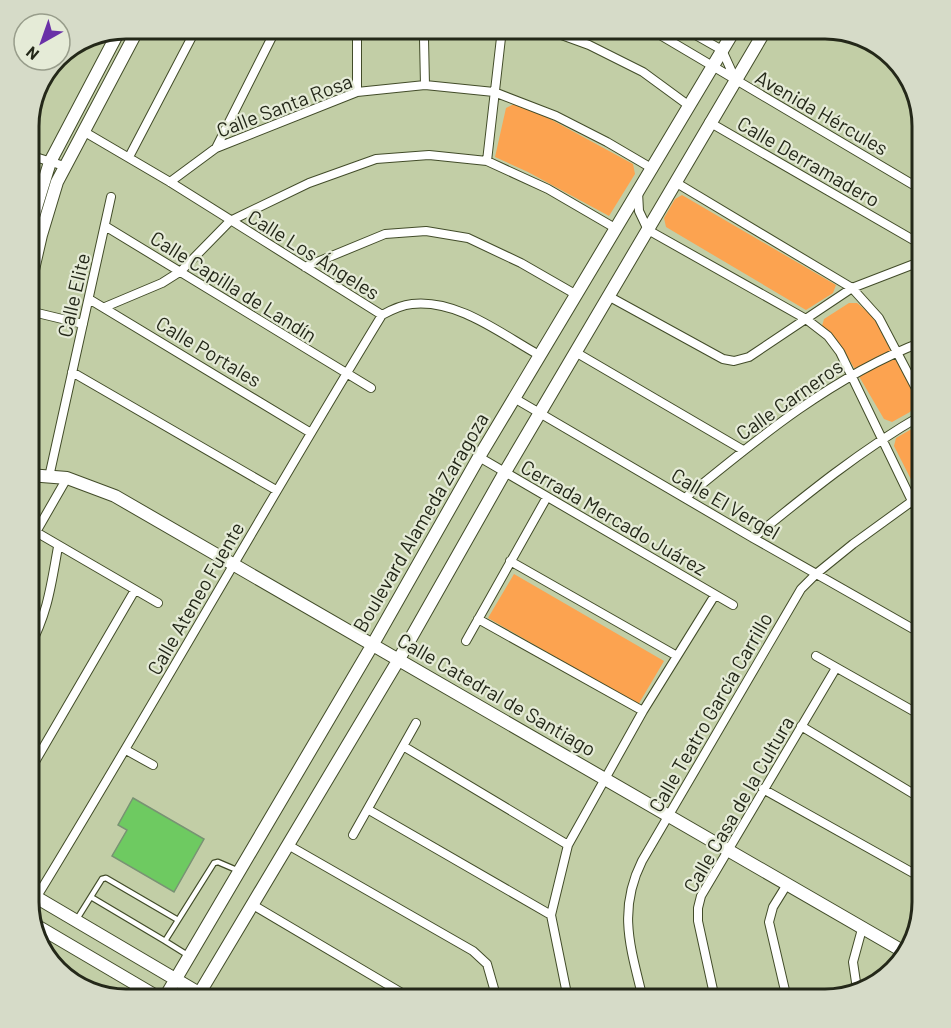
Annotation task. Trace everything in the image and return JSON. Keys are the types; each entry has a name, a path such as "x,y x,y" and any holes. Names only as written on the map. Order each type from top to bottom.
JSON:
{"street":[{"path":"39,220 64,166 132,39"},
{"path":"129,157 190,39"},
{"path":"216,148 270,39"},
{"path":"357,39 357,92"},
{"path":"424,39 425,85"},
{"path":"487,161 501,39"},
{"path":"572,39 643,72 688,105"},
{"name":"Avenida Hércules","path":"667,39 912,184"},
{"path":"703,39 722,50 736,81"},
{"name":"Boulevard Alameda Zaragoza","path":"169,989 373,644 539,355 653,169 688,105 729,39"},
{"path":"207,989 288,844 399,659 505,472 760,39"},
{"path":"39,207 50,162 114,40"},
{"name":"Calle Santa Rosa","path":"170,182 216,148 357,92 425,85 494,92 556,116 653,169"},
{"name":"Calle Derramadero","path":"710,122 912,239"},
{"name":"Calle Los Ángeles","path":"83,131 170,182 382,315 412,304 441,306 469,315 539,355"},
{"path":"105,307 162,283 181,272 230,221 309,183 376,159 429,155 487,161 548,189 615,228"},
{"path":"39,158 64,166"},
{"path":"675,182 852,288 875,311 912,380"},
{"path":"638,192 639,211 648,230 806,319 834,344 883,438 912,501"},
{"name":"Calle Elite","path":"49,477 111,197"},
{"name":"Calle Capilla de Landín","path":"105,226 345,375 370,388"},
{"path":"305,267 385,234 426,231 468,238 521,263 575,294"},
{"path":"610,297 723,359 734,362 749,357 852,288 912,265"},
{"name":"Calle Portales","path":"89,299 311,433"},
{"path":"39,313 83,324"},
{"name":"Calle Ateneo Fuente","path":"39,884 126,750 276,490 382,315"},
{"name":"Calle Carneros","path":"685,498 743,450 851,375 912,346"},
{"path":"577,353 743,450"},
{"path":"72,372 276,490"},
{"name":"Calle El Vergel","path":"514,398 912,628"},
{"path":"753,538 815,487 883,438 912,422"},
{"name":"Cerrada Mercado Juárez","path":"479,457 733,605"},
{"name":"Calle Catedral de Santiago","path":"39,476 67,478 115,496 786,886 898,949"},
{"path":"39,524 67,478"},
{"path":"466,640 547,497"},
{"name":"Calle Teatro García Carrillo","path":"641,989 628,934 628,914 637,871 801,589 816,573 912,501"},
{"path":"39,538 158,603"},
{"path":"39,628 46,608 58,547"},
{"path":"510,561 677,656"},
{"path":"39,753 135,590"},
{"path":"566,989 551,915 568,845 644,711 715,595"},
{"path":"478,619 644,711"},
{"path":"816,656 912,710"},
{"name":"Calle Casa de la Cultura","path":"713,989 698,921 698,908 707,883 836,668"},
{"path":"353,835 416,723"},
{"path":"801,726 912,793"},
{"path":"403,746 568,845"},
{"path":"126,750 153,765"},
{"path":"763,789 912,872"},
{"path":"369,810 551,915"},
{"path":"288,844 473,951 487,964 494,989"},
{"path":"785,989 769,922 773,907 786,886"},
{"path":"39,899 188,989"},
{"path":"253,905 395,989"},
{"path":"856,983 853,962 862,929"},
{"path":"44,930 146,989"}],"lane":[{"path":"165,941 214,863 218,862 239,871"},
{"path":"76,921 102,879 106,878 178,920"},
{"path":"91,897 189,956"}],"shaded area":[{"path":"514,104 528,107 633,164 635,174 609,216 528,172 495,157 506,108"},
{"path":"682,195 836,285 833,293 806,310 666,227 664,218 675,199"},
{"path":"849,303 857,303 873,316 910,385 912,410 910,412 892,422 884,419 843,349 822,326 824,319"},
{"path":"912,429 912,481 894,446 896,438"},
{"path":"514,574 664,661 638,705 488,618"}],"building":[{"path":"133,798 204,839 174,892 112,856 127,830 118,825"}]}
